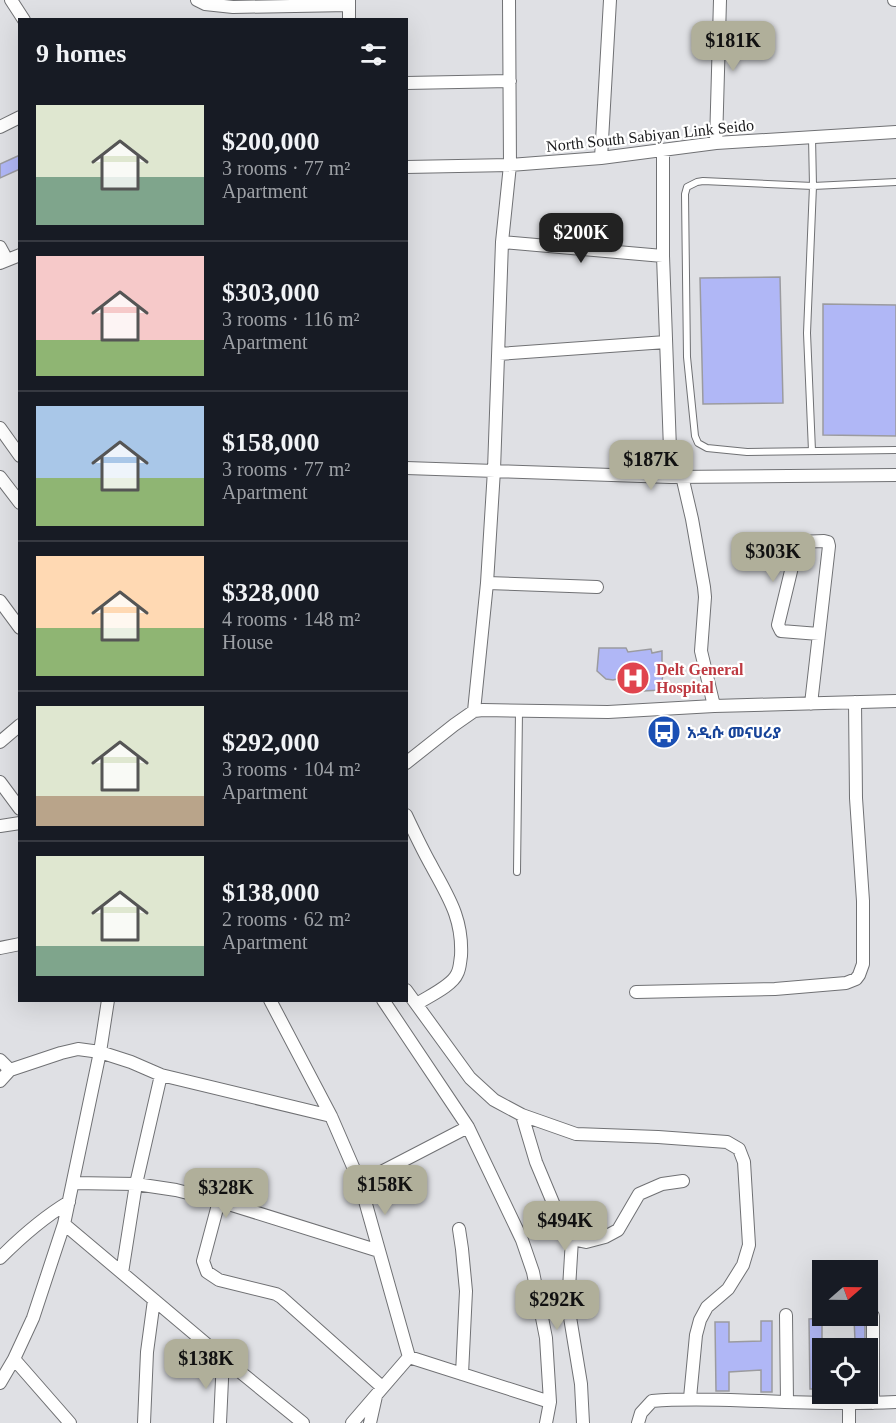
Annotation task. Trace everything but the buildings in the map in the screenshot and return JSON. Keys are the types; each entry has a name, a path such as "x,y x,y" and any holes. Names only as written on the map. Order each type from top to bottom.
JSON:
{"street":[{"path":"11,0 23,18"},
{"path":"196,0 233,9 349,2 349,18"},
{"path":"474,711 487,583 494,470 502,242 510,165 509,0"},
{"path":"601,158 610,0"},
{"path":"716,142 720,0"},
{"path":"408,83 510,81"},
{"path":"0,127 18,118"},
{"name":"North South Sabiyan Link Seido","path":"408,167 510,165 601,158 716,142 896,132"},
{"path":"663,150 666,342 677,476 692,519 704,587 701,651 714,706"},
{"path":"502,242 663,256"},
{"path":"0,248 4,262 18,256"},
{"path":"499,354 666,342"},
{"path":"0,428 18,453"},
{"path":"408,468 677,476 896,475"},
{"path":"0,477 18,500"},
{"path":"811,704 819,634 829,543 824,541 798,542 778,625 781,631 819,634"},
{"path":"487,583 597,587"},
{"path":"2,609 18,623"},
{"path":"408,761 474,711 608,712 714,706 896,701"},
{"path":"636,993 775,989 846,983 856,979 863,964 863,901 856,798 855,702"},
{"path":"0,742 18,727"},
{"path":"0,782 18,806"},
{"path":"408,819 429,864 449,896 459,923 461,940 457,975 417,1004"},
{"path":"0,826 18,823"},
{"path":"0,948 18,944"},
{"path":"408,993 470,1078 494,1100 522,1116 576,1134 727,1142 740,1149 744,1162 749,1245 743,1265 728,1289 707,1307 700,1320 696,1335 690,1398"},
{"path":"0,1383 33,1318 64,1224 100,1052 108,1002"},
{"path":"271,1002 331,1116 360,1183 409,1357"},
{"path":"384,1002 468,1127 522,1240 533,1272 546,1338 550,1402 546,1423"},
{"path":"0,1081 10,1070 78,1049 100,1052 161,1075 331,1116"},
{"path":"0,1060 10,1070"},
{"path":"122,1273 136,1184 161,1075"},
{"path":"522,1116 540,1174 564,1229 572,1239 586,1242 605,1237 618,1230 639,1194 662,1184 683,1181"},
{"path":"360,1183 468,1127"},
{"path":"73,1183 136,1184 176,1190 219,1201 379,1251"},
{"path":"219,1201 203,1262 207,1272 219,1280 276,1294 379,1391"},
{"path":"0,1258 56,1210 69,1202"},
{"path":"64,1224 303,1423"},
{"path":"459,1229 466,1292 462,1374"},
{"path":"572,1239 568,1305 581,1384 584,1423"},
{"path":"144,1423 147,1352 154,1300"},
{"path":"786,1315 787,1402"},
{"path":"409,1357 550,1402"},
{"path":"352,1423 409,1357"},
{"path":"220,1423 224,1358"},
{"path":"14,1359 70,1423"},
{"path":"370,1423 379,1391"},
{"path":"638,1423 641,1413 652,1401 690,1398 812,1403"},
{"path":"878,1403 896,1402"},
{"path":"849,1404 849,1423"}],"lane":[{"path":"812,136 813,186 807,333 812,451"},
{"path":"896,182 813,186 703,181 687,187 685,194 687,357 695,436 701,445 707,448 747,452 896,450"},
{"path":"517,872 519,711"}],"place":[{"name":"Delt General Hospital","path":"633,678"},
{"name":"አዲሱ መናሀሪያ","path":"664,732"}]}
